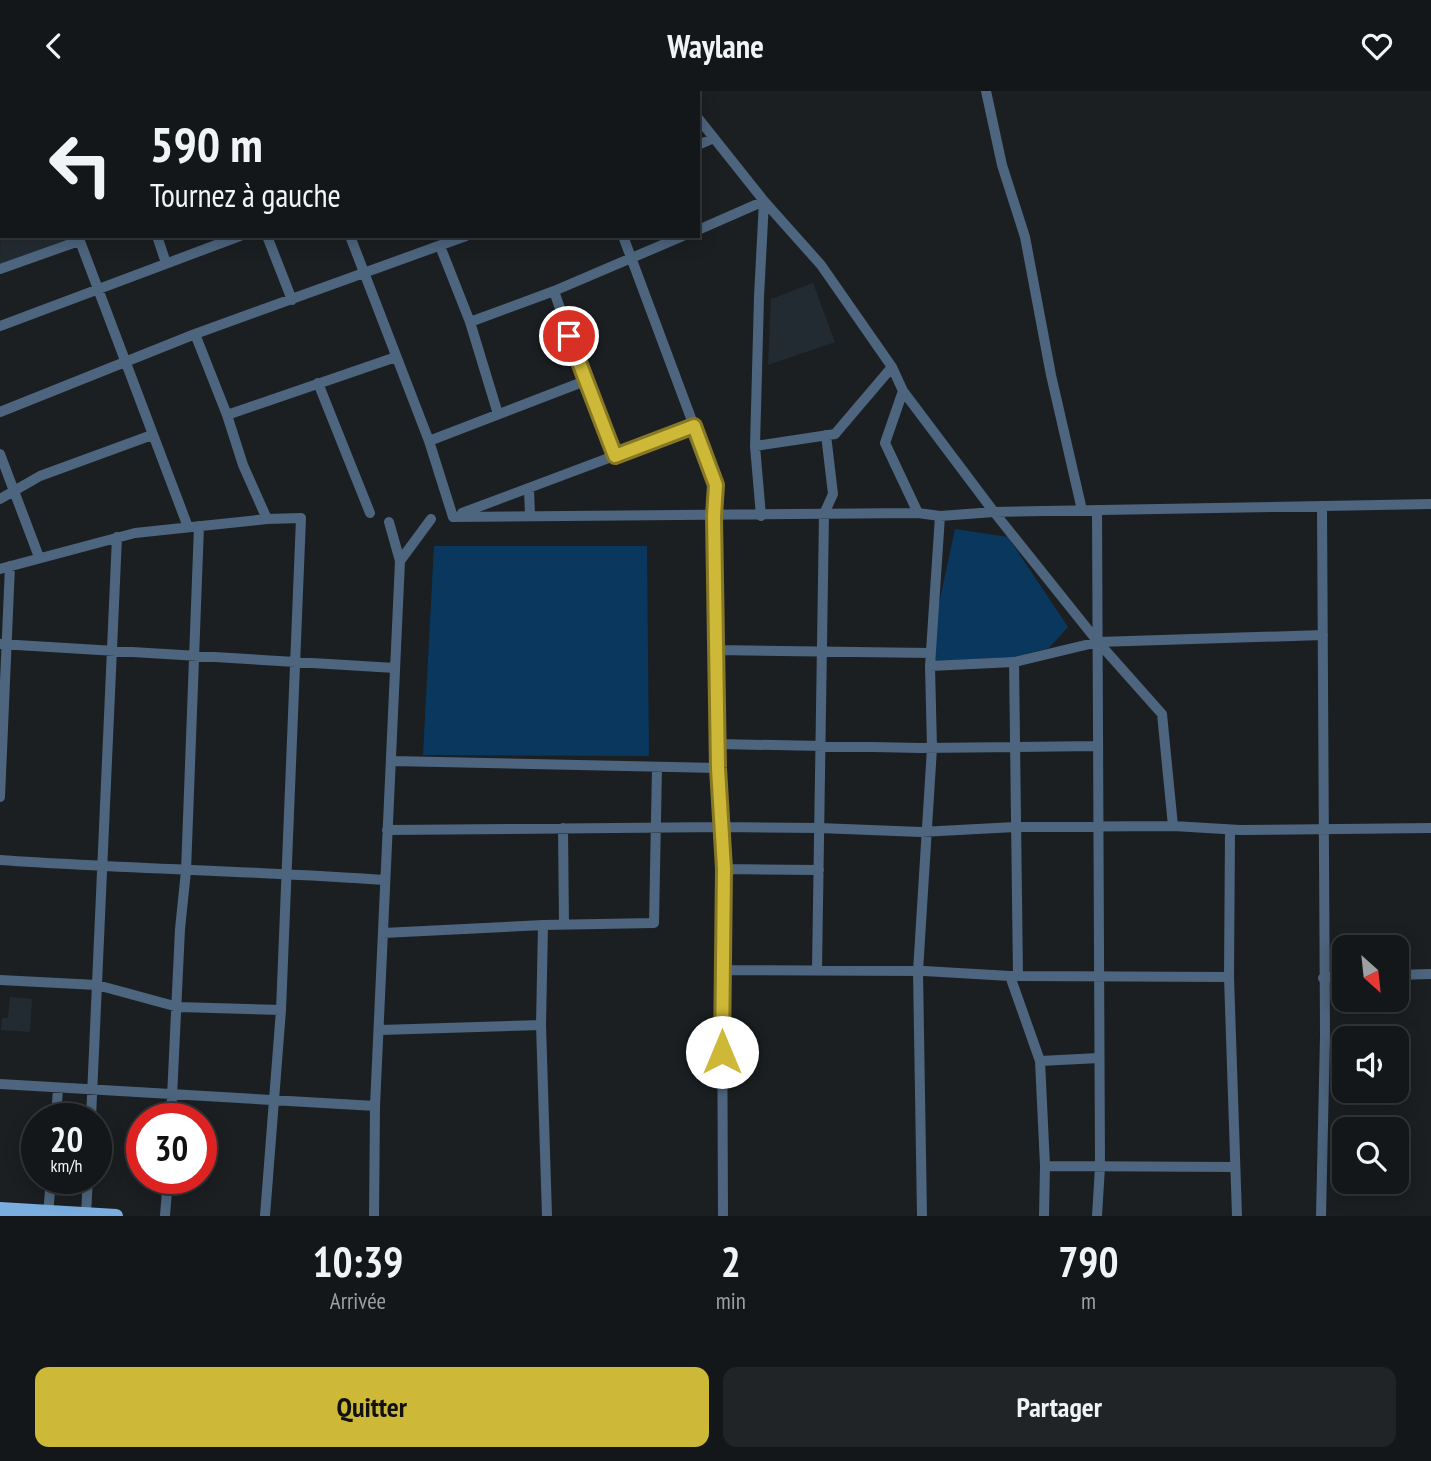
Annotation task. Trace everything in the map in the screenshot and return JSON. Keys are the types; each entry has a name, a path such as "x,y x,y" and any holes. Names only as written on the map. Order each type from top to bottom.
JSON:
{"main road":[{"path":"0,1209 116,1216"}],"street":[{"path":"986,91 1002,165 1026,237 1051,375 1083,510"},
{"path":"700,120 764,201 821,265 892,367 903,391 994,512 1098,642 1162,714 1173,826"},
{"path":"700,144 715,138"},
{"path":"700,229 764,201"},
{"path":"761,516 755,446 764,201"},
{"path":"157,238 166,264"},
{"path":"0,326 235,238"},
{"path":"268,238 292,300"},
{"path":"351,238 429,441 453,517"},
{"path":"0,412 195,334 461,238"},
{"path":"624,238 716,485 714,516 718,768 724,869 723,1216"},
{"path":"470,322 554,291 678,238"},
{"path":"0,269 78,239 152,435 194,526 186,871 180,929 172,1103"},
{"path":"440,246 470,322 498,414"},
{"path":"554,291 585,381 615,456"},
{"path":"195,334 227,415 243,465 267,519"},
{"path":"227,415 396,357"},
{"path":"755,446 835,434 892,367"},
{"path":"429,441 585,381"},
{"path":"318,383 370,513"},
{"path":"903,391 886,443 918,513"},
{"path":"453,517 694,426"},
{"path":"0,499 40,477 152,435"},
{"path":"817,970 824,514 833,494 826,435"},
{"path":"0,454 39,557"},
{"path":"529,489 530,515"},
{"path":"453,517 918,513 940,516 994,512 1431,504"},
{"path":"1321,1216 1325,1035 1322,506"},
{"path":"1097,510 1100,1167 1097,1216"},
{"path":"922,1216 918,971 932,748 930,666 940,516"},
{"path":"0,797 5,567 117,537 194,526 301,517 281,1010 265,1216"},
{"path":"400,561 431,519"},
{"path":"374,1216 375,1106 400,561 389,522"},
{"path":"92,1103 117,537"},
{"path":"930,666 1014,662 1098,642 1323,635"},
{"path":"3,645 395,668"},
{"path":"716,650 931,653"},
{"path":"1014,662 1014,976 1040,1061 1045,1166 1044,1216"},
{"path":"718,744 932,748 1098,746"},
{"path":"392,761 718,768"},
{"path":"383,933 654,923 657,767"},
{"path":"387,830 723,827 925,832 1015,827 1173,826 1230,830 1431,828"},
{"path":"563,828 564,925"},
{"path":"1230,830 1229,977 1237,1216"},
{"path":"0,860 385,880"},
{"path":"724,869 819,870"},
{"path":"543,925 541,1025 547,1216"},
{"path":"722,970 1229,977"},
{"path":"1409,975 1431,974"},
{"path":"1323,978 1332,978"},
{"path":"0,980 97,985 178,1007 281,1010"},
{"path":"380,1030 541,1025"},
{"path":"1040,1061 1099,1058"},
{"path":"0,1084 375,1106"},
{"path":"57,1103 58,1089"},
{"path":"1045,1166 1234,1167"},
{"path":"48,1214 50,1194"},
{"path":"86,1215 87,1194"},
{"path":"165,1216 167,1194"}],"shaded area":[{"path":"0,238 73,238 0,264"},
{"path":"813,283 835,342 768,365 771,299"},
{"path":"955,529 1008,537 1068,627 1049,648 1014,657 935,661 938,608"},
{"path":"434,546 647,546 649,756 423,755"},
{"path":"10,997 32,999 30,1032 1,1030 2,1018 8,1018"}],"route":[{"path":"569,336 615,456 694,426 716,485 714,516 717,721 724,869 722,1052"}]}
